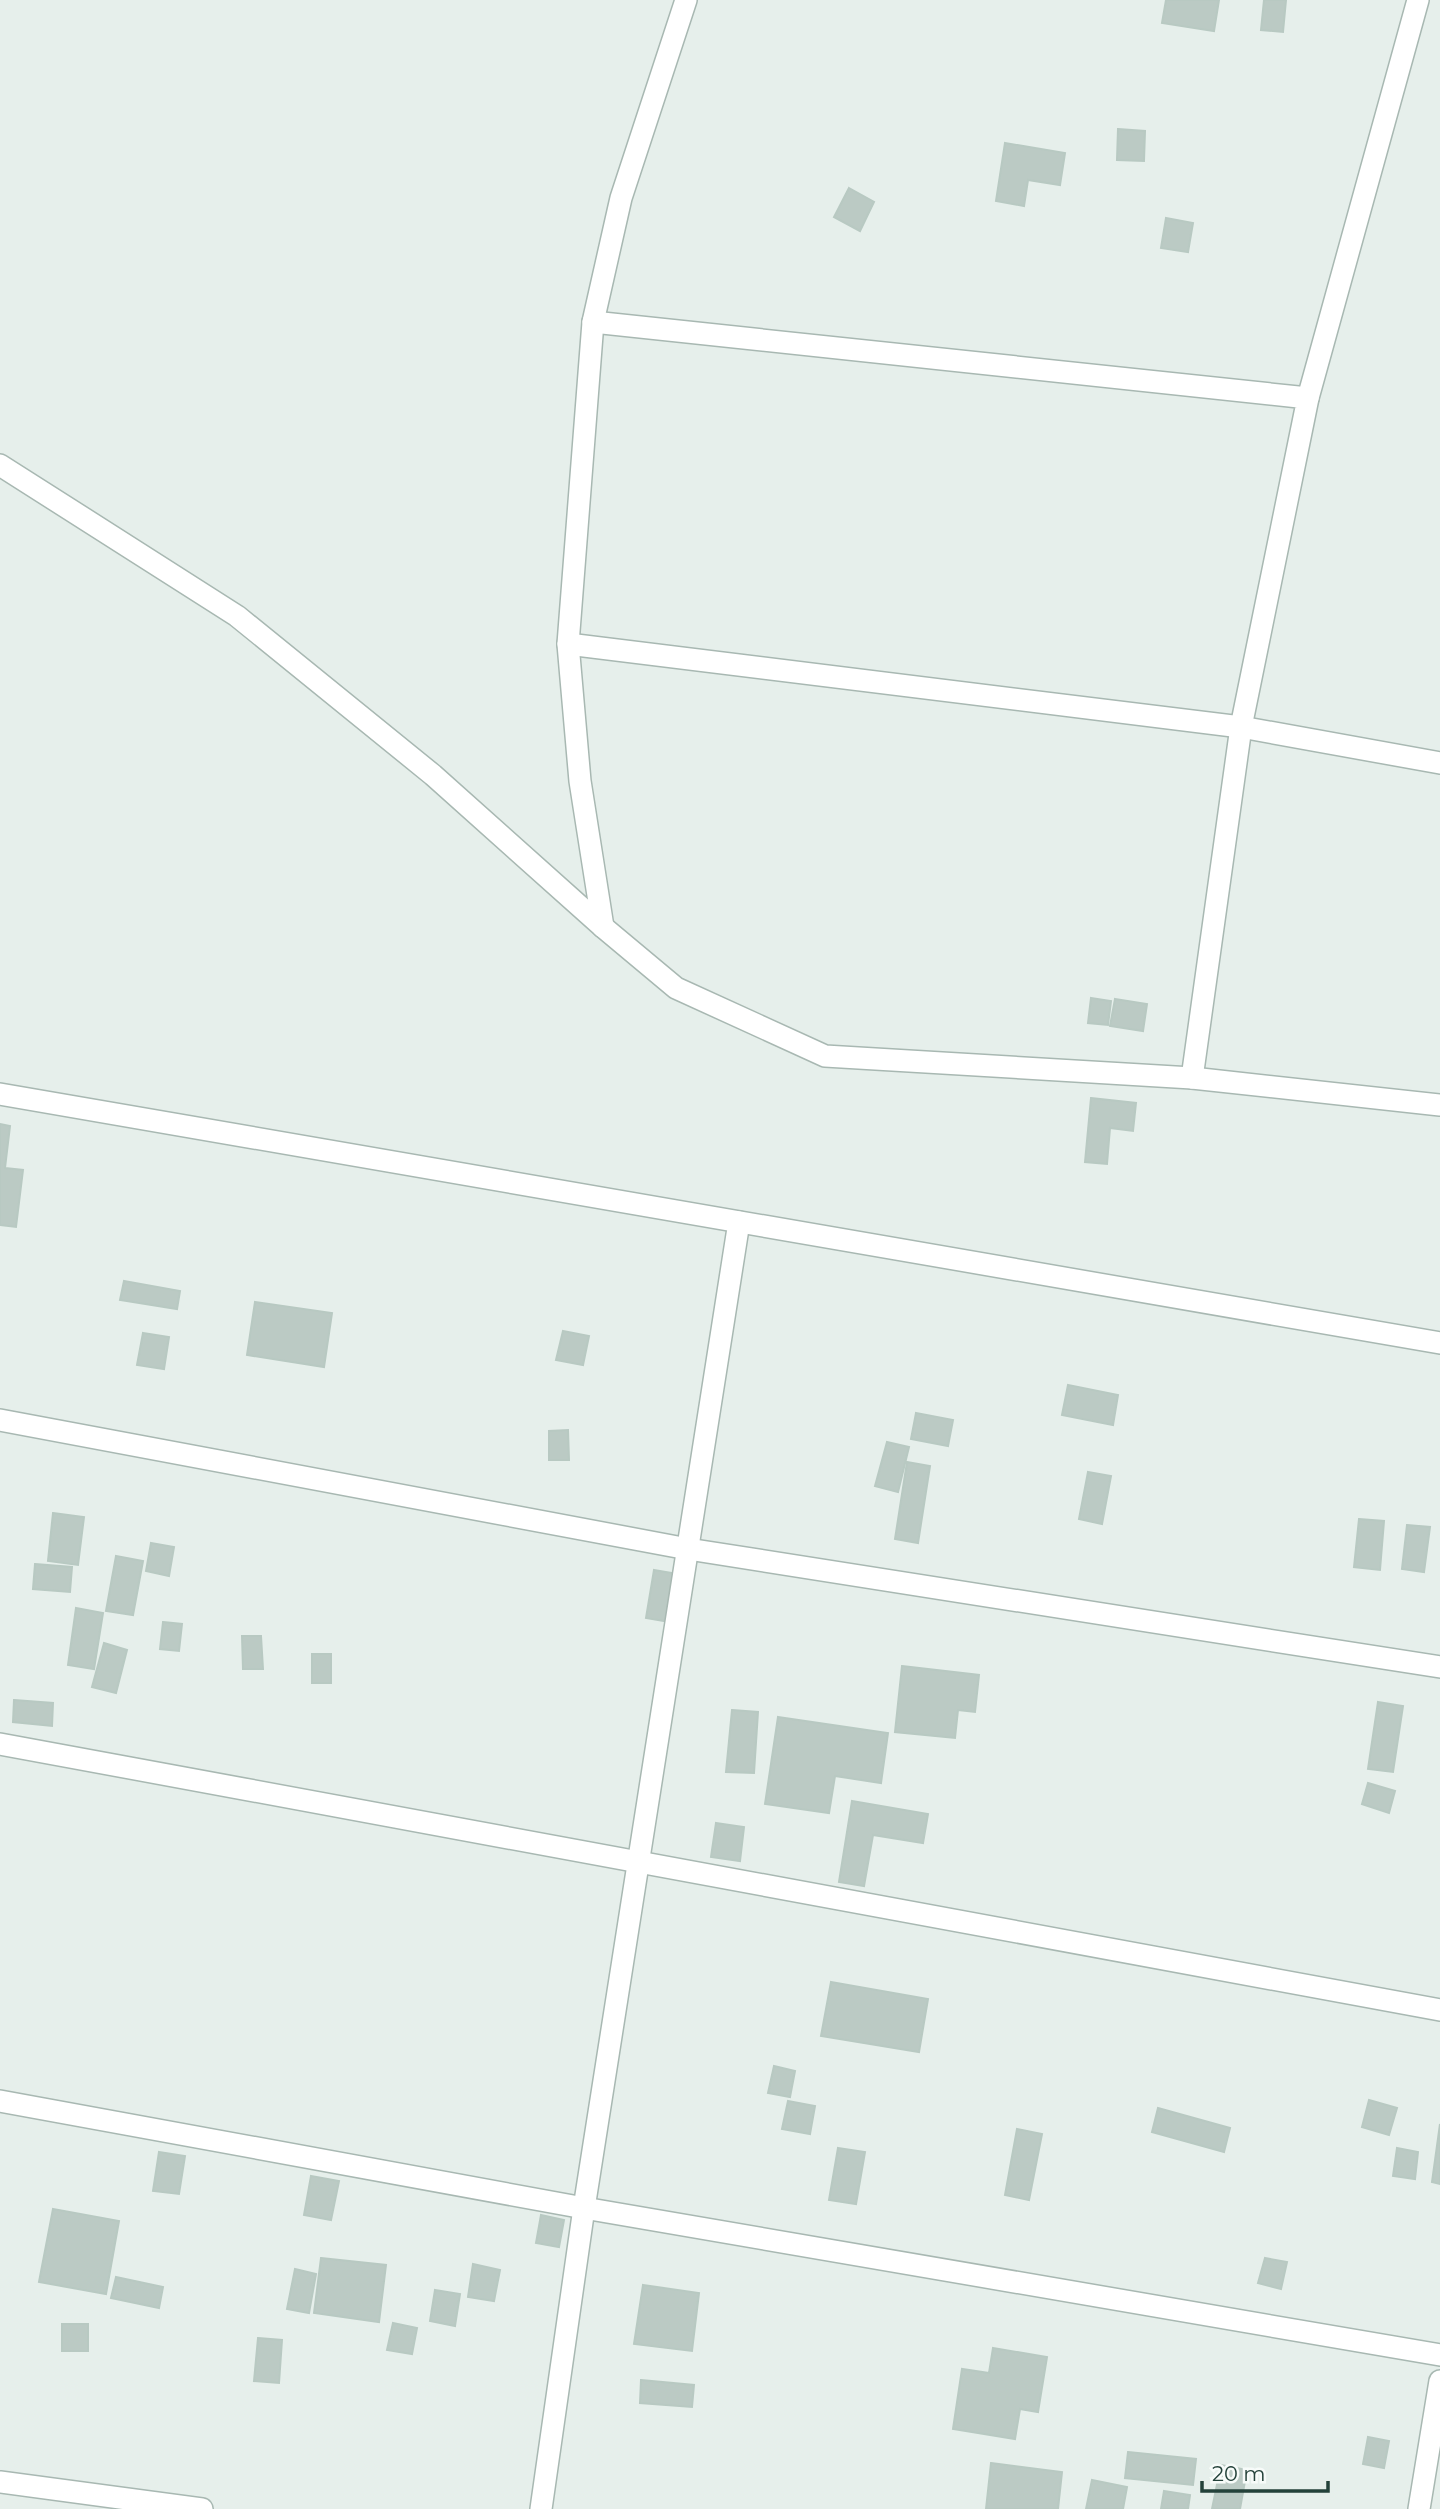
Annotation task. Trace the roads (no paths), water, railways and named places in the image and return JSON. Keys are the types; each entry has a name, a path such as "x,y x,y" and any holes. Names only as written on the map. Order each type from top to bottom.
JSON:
{"street":[{"path":"603,927 580,781 568,644 593,322 621,198 686,0"},
{"path":"1192,1079 1241,727 1308,398 1418,0"},
{"path":"593,322 1308,398"},
{"path":"0,465 237,616 433,775 603,927 676,988 825,1056 1192,1079 1440,1105"},
{"path":"568,644 1241,727 1440,763"},
{"path":"0,1094 1440,1343"},
{"path":"541,2509 584,2208 738,1222"},
{"path":"0,1420 688,1549 1440,1667"},
{"path":"0,1745 1440,2010"},
{"path":"0,2101 584,2208 1440,2355"},
{"path":"1419,2509 1440,2381"},
{"path":"0,2482 202,2509"}]}
